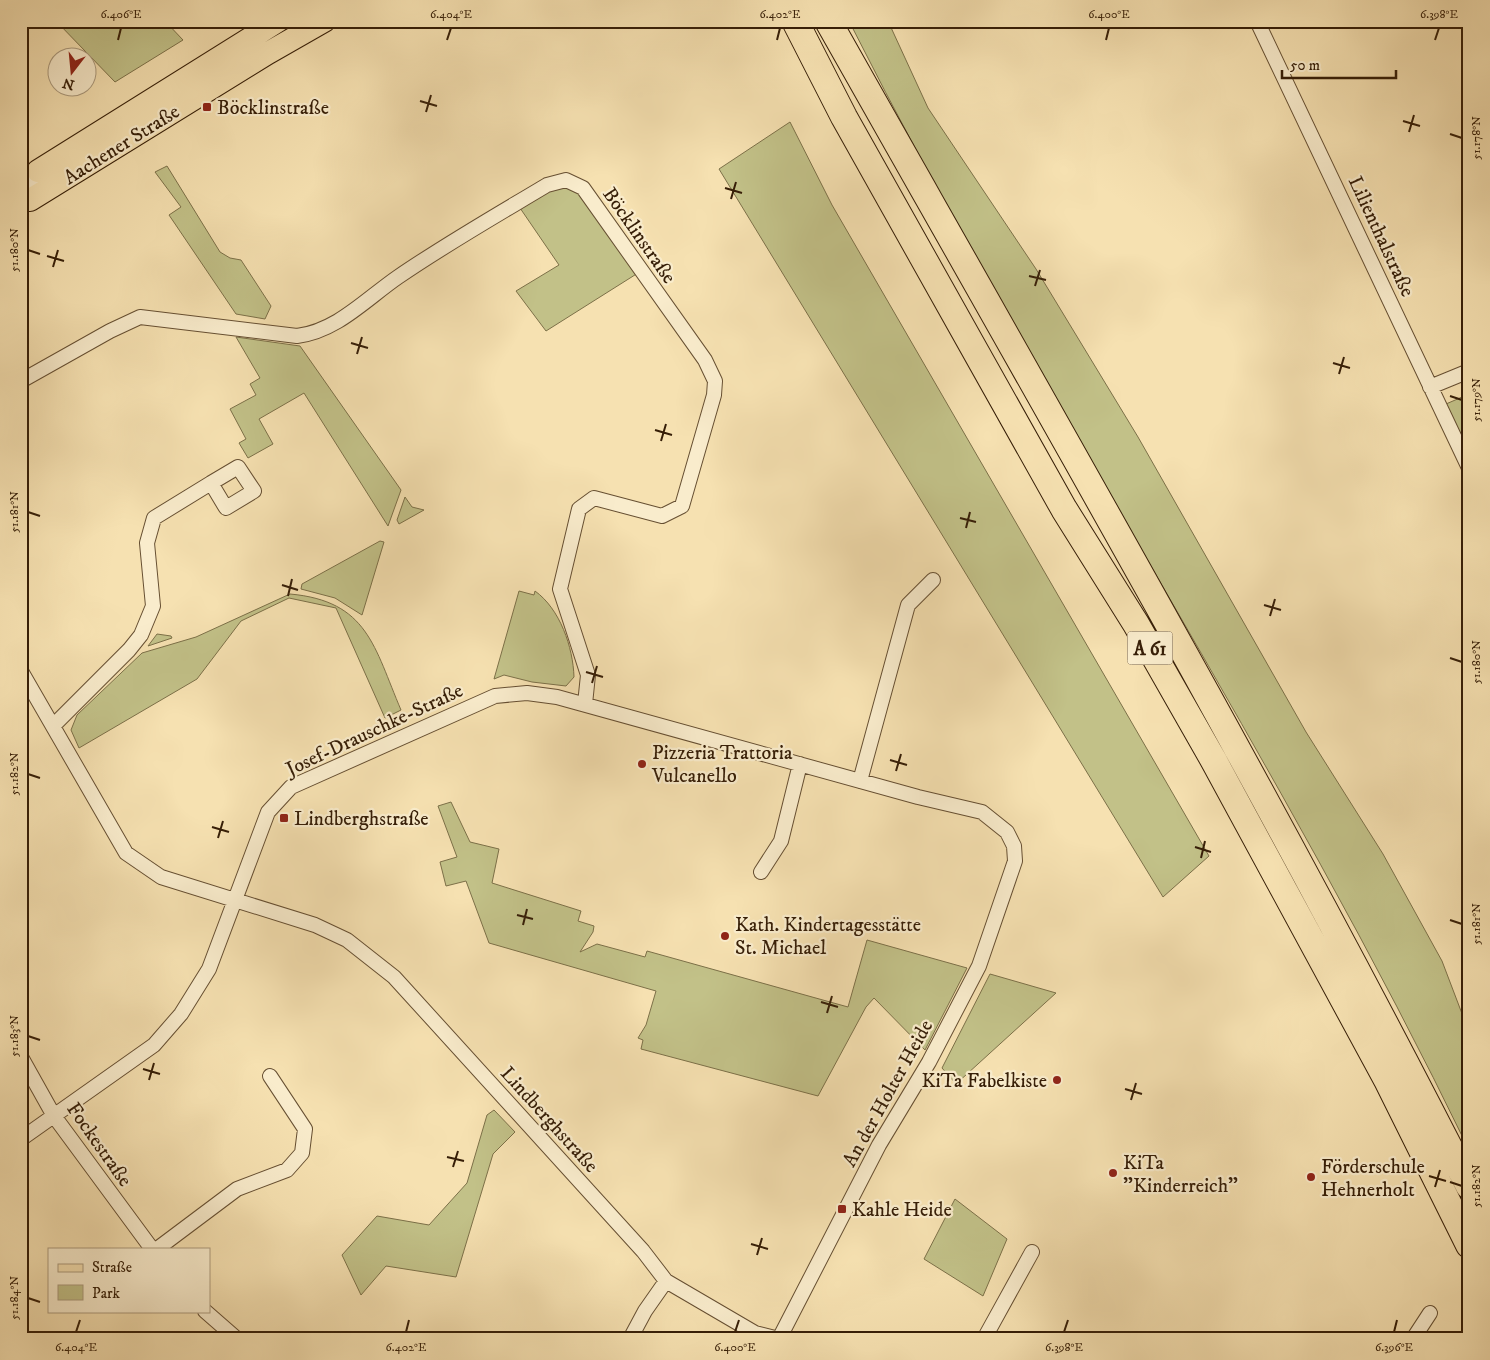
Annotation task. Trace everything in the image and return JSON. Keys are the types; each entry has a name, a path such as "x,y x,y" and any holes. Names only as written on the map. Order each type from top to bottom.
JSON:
{"highway":[{"name":"A 61","path":"795,21 844,117 1064,509 1136,624 1219,769 1387,1080 1469,1245"},
{"name":"A 61","path":"828,21 1208,696 1408,1066 1469,1186"}],"main road":[{"name":"Aachener Straße","path":"28,190 278,21"},
{"name":"Aachener Straße","path":"28,190 324,21"}],"street":[{"name":"Lilienthalstraße","path":"1257,21 1469,468"},
{"name":"Böcklinstraße","path":"21,381 110,330 140,318 298,336 315,334 336,323 397,277 547,185 566,180 583,188 705,360 715,381 714,395 682,506 662,516 594,498 579,509 560,589 588,675 585,704"},
{"path":"1430,387 1469,370"},
{"path":"54,726 129,650 141,635 153,606 147,543 154,518 210,483"},
{"path":"860,780 908,605 933,580"},
{"name":"Lindberghstraße","path":"21,671 126,853 161,877 315,925 347,940 394,977 644,1251 666,1280 755,1332 779,1339"},
{"name":"Josef-Drauschke-Straße","path":"21,1139 154,1045 182,1014 209,969 268,812 291,787 496,696 527,693 585,704 982,812 1007,832 1014,846 1015,861"},
{"path":"761,872 781,841 800,764"},
{"name":"An der Holter Heide","path":"779,1339 880,1145 929,1062 979,966 1015,861"},
{"name":"Fockestraße","path":"21,1057 54,1116 151,1248"},
{"path":"158,1248 237,1189 287,1170 302,1153 305,1129 270,1076"},
{"path":"984,1339 1032,1252"},
{"path":"630,1339 644,1311 666,1280"},
{"path":"206,1312 237,1339"},
{"path":"1413,1339 1430,1313"}],"green space":[{"path":"56,21 165,21 183,40 115,82 98,64 98,48 82,48"},
{"path":"849,21 888,21 928,108 1036,269 1138,437 1306,732 1383,854 1442,961 1469,1032 1469,1150 1397,1006 1320,864 1242,724 1001,305 923,164"},
{"path":"790,122 832,205 1209,856 1163,897 719,169"},
{"path":"167,166 220,252 230,258 241,260 271,306 265,319 236,314 169,215 181,207 155,172"},
{"path":"564,187 580,192 638,273 546,331 516,291 559,265 520,208 551,189"},
{"path":"236,337 300,346 401,490 388,526 304,393 259,419 273,444 248,458 239,443 246,439 230,409 256,395 250,384 260,378"},
{"path":"1469,394 1469,451 1446,404"},
{"path":"405,497 412,507 424,510 399,524 397,520"},
{"path":"380,541 384,542 362,615 335,598 301,589 302,584"},
{"path":"519,591 534,595 535,591 552,608 564,630 571,653 574,677 566,686 532,682 504,675 494,679"},
{"path":"290,594 316,598 336,606 352,617 365,631 375,647 401,710 385,718 336,608 289,598 241,621 197,679 79,748 71,730 77,715 142,653 196,637"},
{"path":"157,634 171,636 172,638 148,646"},
{"path":"451,802 470,842 499,849 492,883 581,911 578,921 594,926 593,932 580,952 597,944 645,957 647,951 848,1007 867,940 967,968 925,1050 874,998 866,1007 818,1096 641,1049 643,1040 638,1038 646,1025 656,991 489,943 466,881 446,886 440,862 457,857 438,806"},
{"path":"990,974 1056,993 956,1084 942,1068"},
{"path":"494,1110 515,1132 493,1154 456,1277 386,1266 361,1295 342,1255 377,1216 429,1225 467,1183 487,1115"},
{"path":"955,1199 1007,1239 983,1296 924,1259"}],"place":[{"name":"Böcklinstraße","path":"207,107"},
{"name":"Pizzeria Trattoria Vulcanello","path":"642,764"},
{"name":"Lindberghstraße","path":"284,818"},
{"name":"Kath. Kindertagesstätte St. Michael","path":"725,936"},
{"name":"KiTa Fabelkiste","path":"1057,1080"},
{"name":"KiTa \"Kinderreich\"","path":"1113,1173"},
{"name":"Förderschule Hehnerholt","path":"1311,1177"},
{"name":"Kahle Heide","path":"842,1209"}]}
